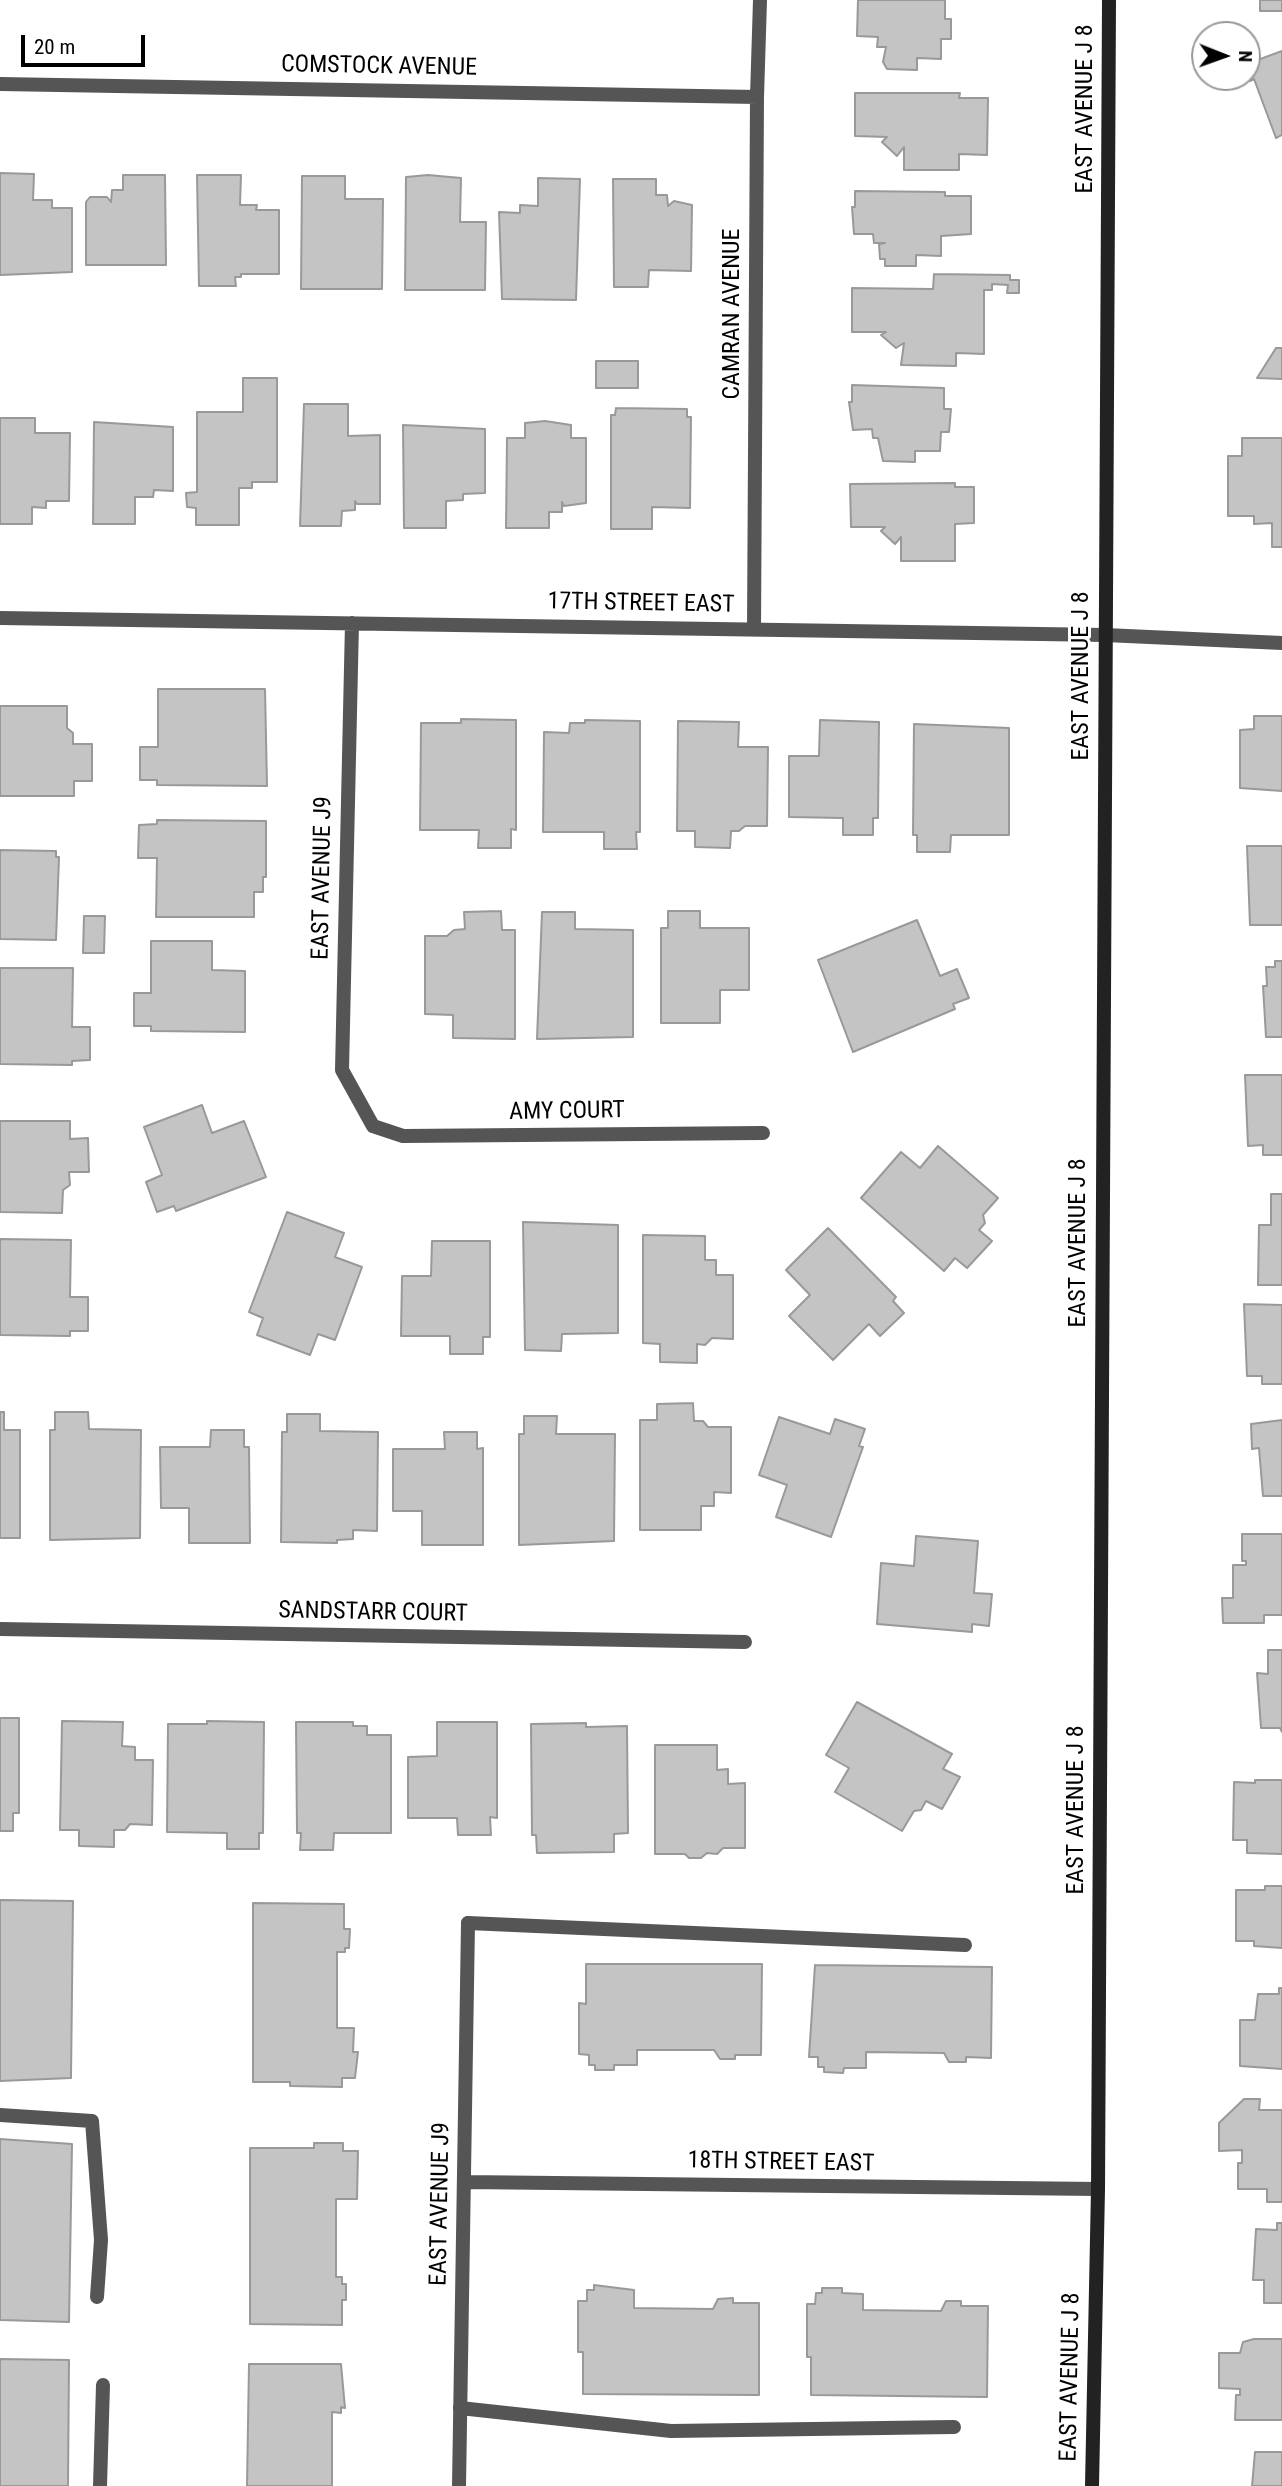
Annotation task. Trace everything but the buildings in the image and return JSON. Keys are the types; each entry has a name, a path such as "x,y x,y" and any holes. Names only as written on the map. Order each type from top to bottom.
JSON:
{"street":[{"name":"CAMRAN AVENUE","path":"754,629 760,0"},
{"name":"EAST AVENUE J 8","path":"1092,2486 1098,2189 1109,0"},
{"name":"COMSTOCK AVENUE","path":"0,83 757,97"},
{"name":"17TH STREET EAST","path":"0,618 1105,635 1282,643"},
{"name":"EAST AVENUE J9","path":"352,623 341,1070 373,1126"},
{"name":"AMY COURT","path":"373,1126 403,1136 763,1133"},
{"name":"SANDSTARR COURT","path":"0,1629 745,1642"},
{"name":"EAST AVENUE J9","path":"459,2486 468,1923 965,1945"},
{"path":"0,2115 92,2121 101,2240 97,2297"},
{"name":"18TH STREET EAST","path":"464,2182 1098,2189"},
{"path":"100,2486 103,2385"},
{"path":"460,2408 671,2431 954,2427"}]}
